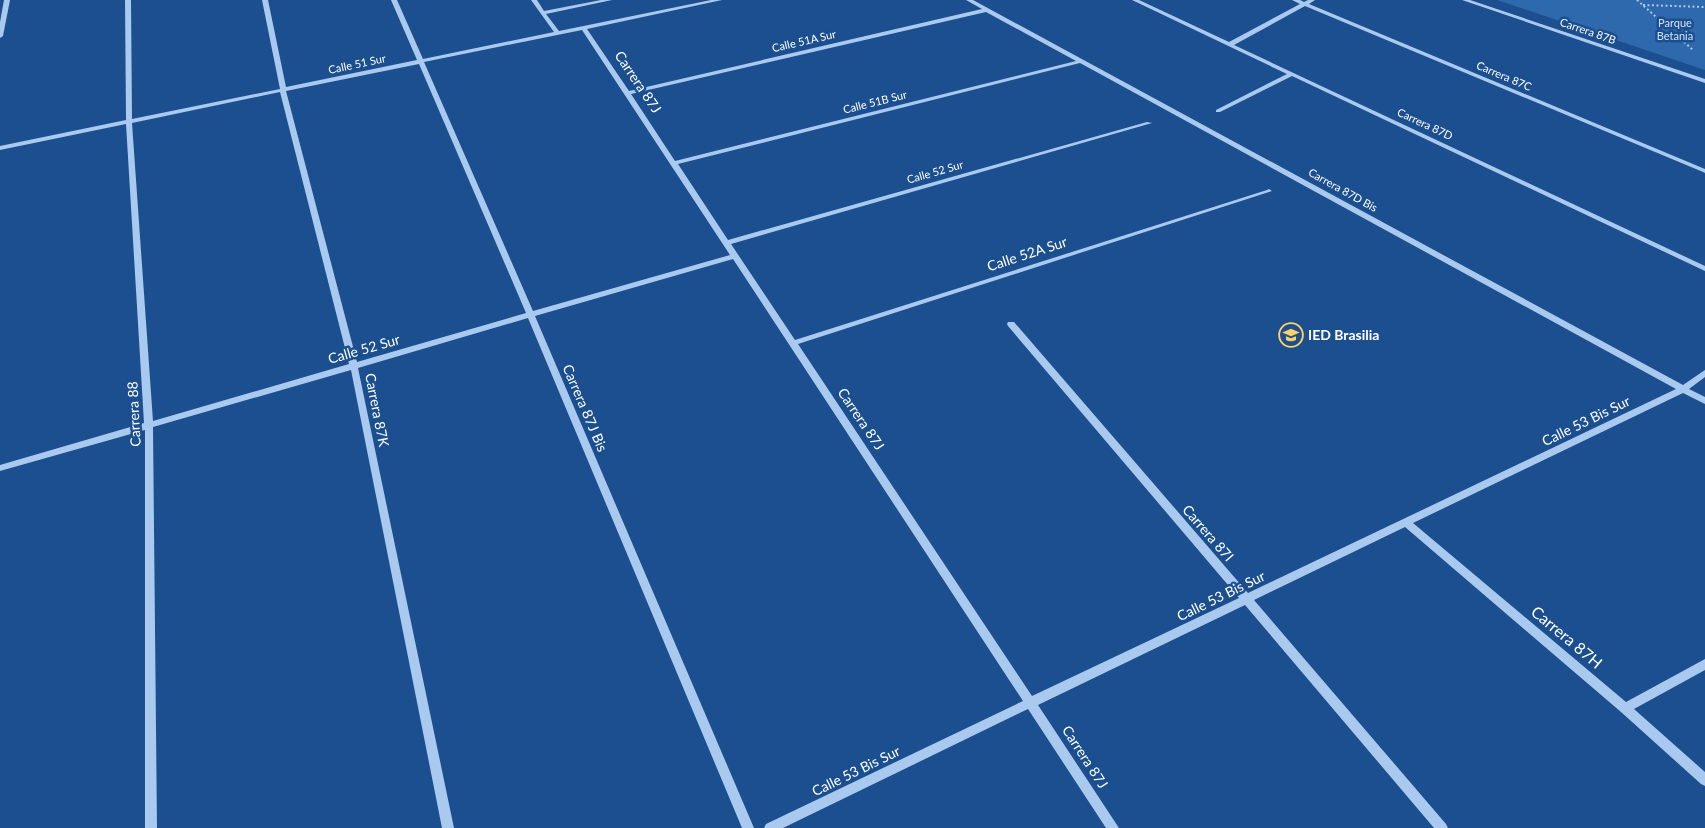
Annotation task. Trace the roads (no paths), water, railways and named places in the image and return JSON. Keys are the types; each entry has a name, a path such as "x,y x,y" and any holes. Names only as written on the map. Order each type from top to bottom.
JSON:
{"street":[{"path":"0,36 7,0"},
{"name":"Carrera 88","path":"128,0 129,121 149,426 151,828"},
{"name":"Carrera 87K","path":"265,0 283,90 354,366 448,828"},
{"name":"Carrera 87J Bis","path":"394,0 531,315 748,828"},
{"path":"534,0 557,33"},
{"path":"543,13 609,0"},
{"name":"Calle 51 Sur","path":"0,148 718,0"},
{"name":"Carrera 87D Bis","path":"969,0 1705,401"},
{"name":"Carrera 87D","path":"1135,0 1704,266"},
{"name":"Carrera 87C","path":"1294,0 1705,171"},
{"path":"1229,44 1312,0"},
{"name":"Carrera 87B","path":"1465,0 1705,81"},
{"name":"Calle 51A Sur","path":"627,92 986,10"},
{"name":"Carrera 87J","path":"584,28 1113,828"},
{"name":"Calle 51B Sur","path":"674,163 1081,61"},
{"path":"1218,111 1292,74"},
{"name":"Calle 52 Sur","path":"727,243 1149,122"},
{"name":"Calle 52A Sur","path":"793,344 1269,191"},
{"name":"Calle 52 Sur","path":"0,468 735,256"},
{"name":"Carrera 87I","path":"1011,324 1442,828"},
{"path":"1684,389 1705,373"},
{"name":"Calle 53 Bis Sur","path":"770,828 1684,389"},
{"name":"Carrera 87H","path":"1406,523 1625,708 1705,780"},
{"path":"1625,708 1705,664"}],"place":[{"name":"IED Brasilia","path":"1291,335"}],"park label":[{"name":"Parque Betania","path":"1675,29"}]}
